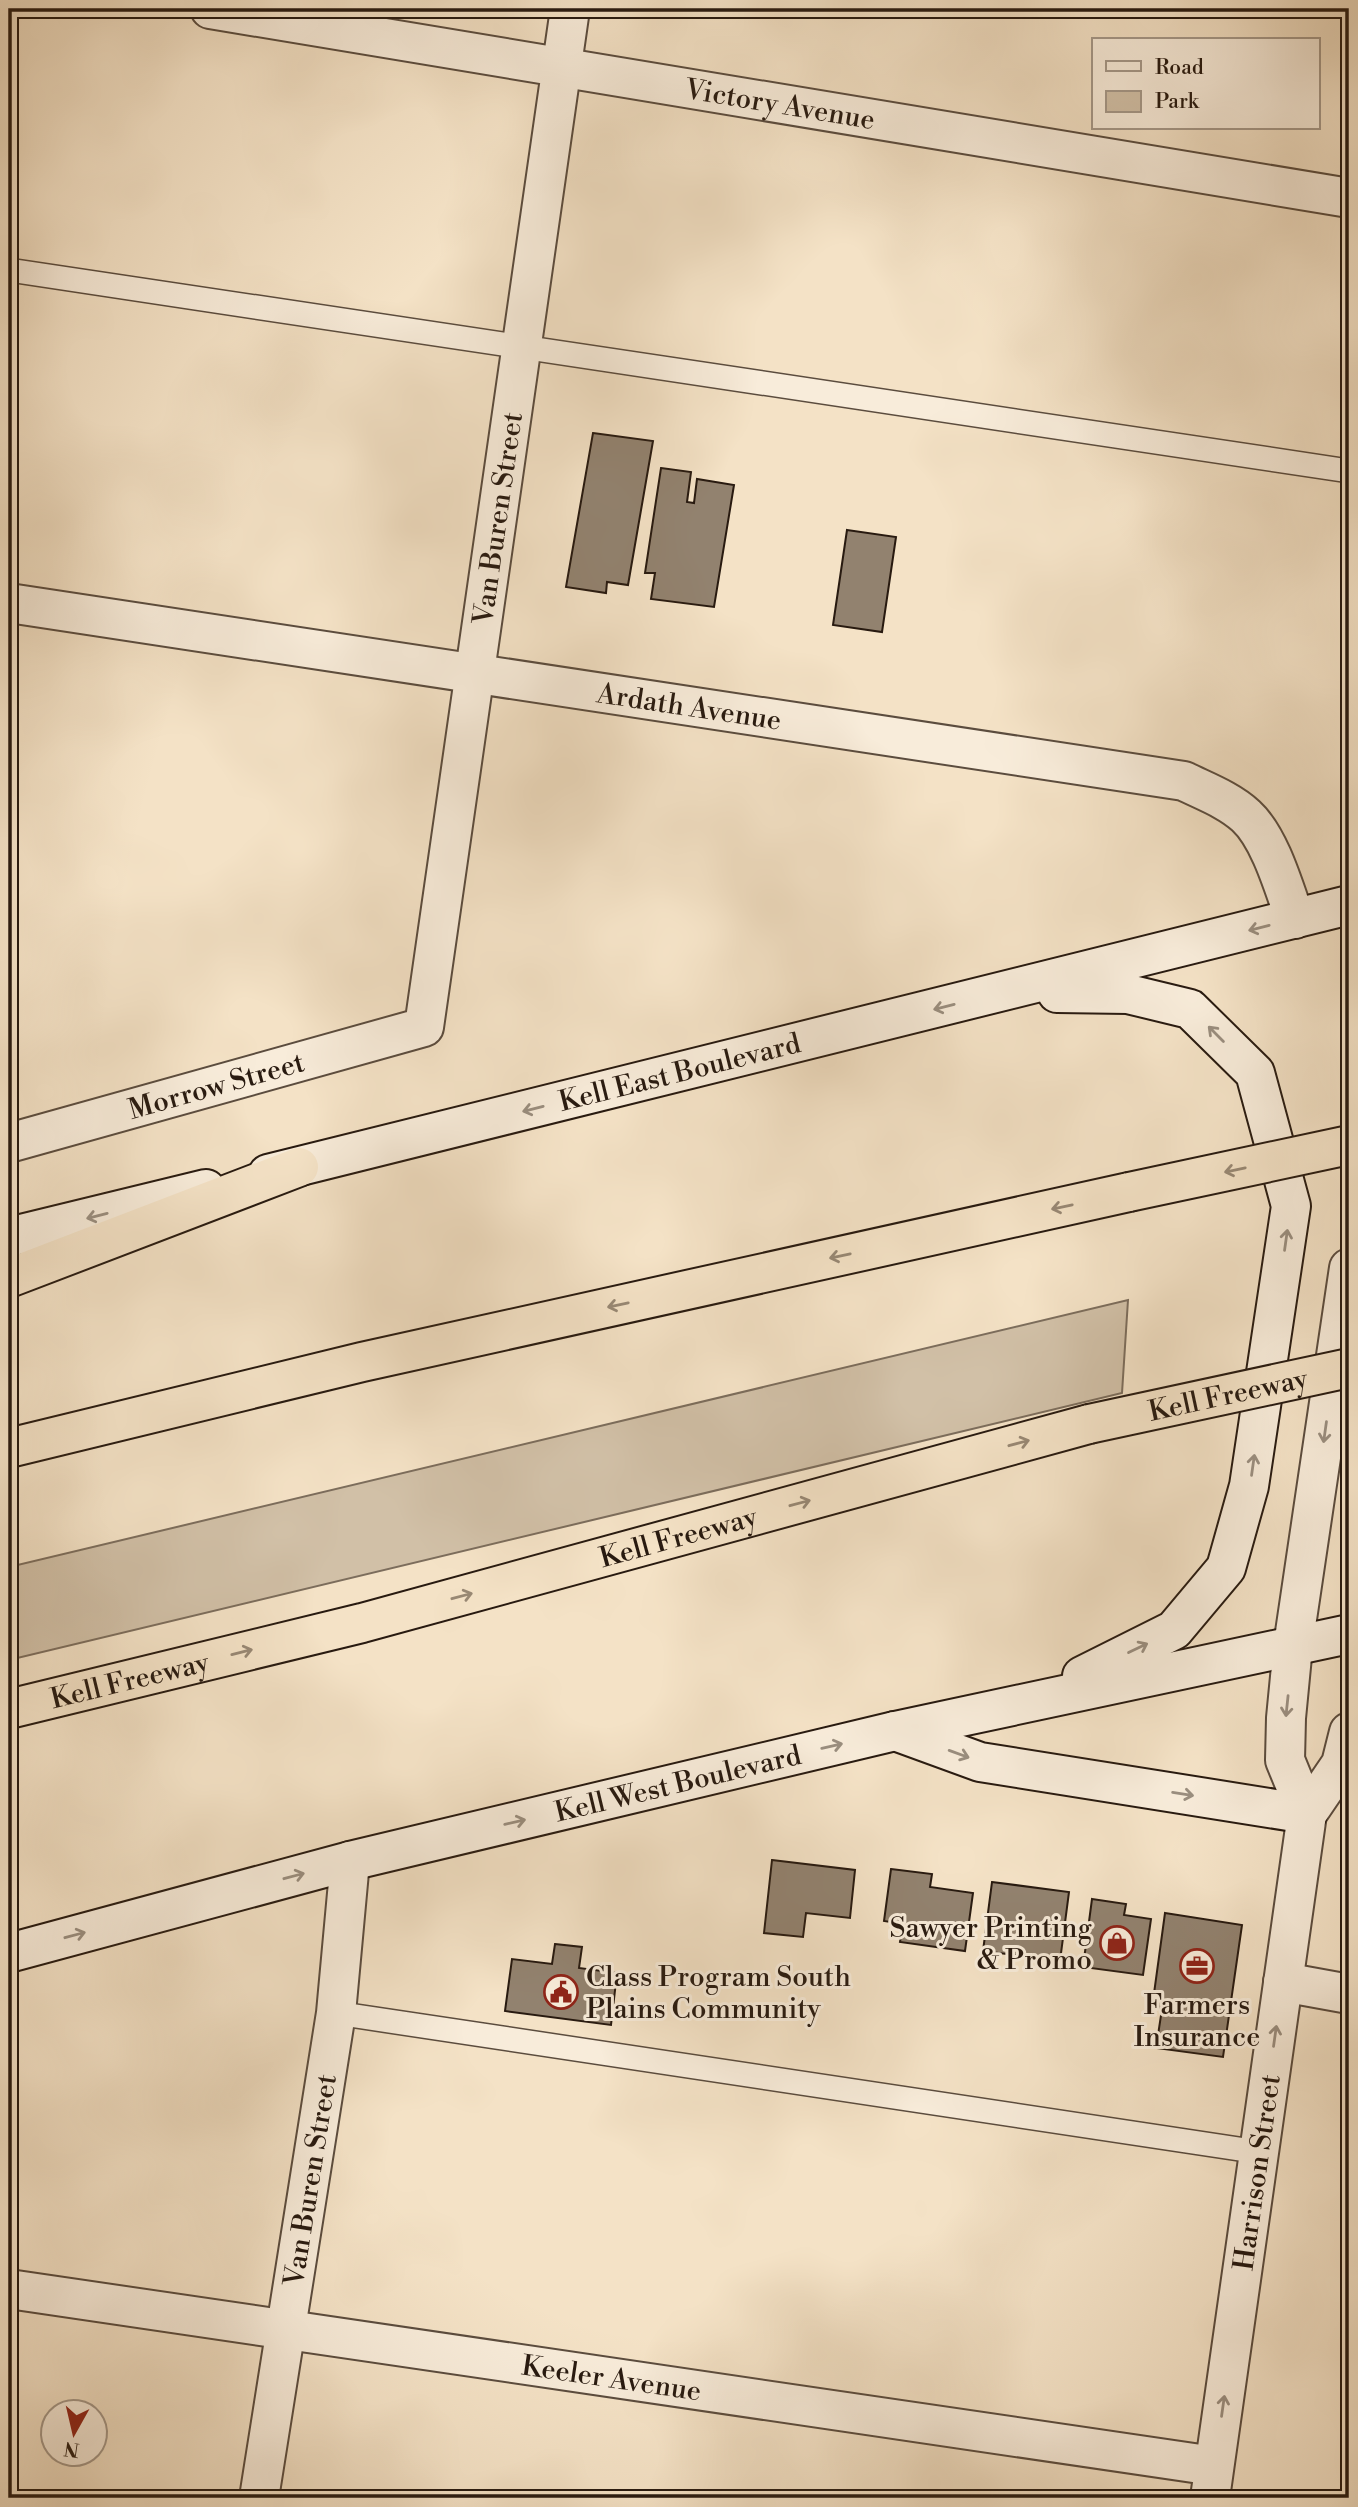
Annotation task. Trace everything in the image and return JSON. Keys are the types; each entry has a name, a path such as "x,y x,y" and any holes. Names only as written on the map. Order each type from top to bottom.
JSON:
{"highway":[{"path":"9,1448 362,1362 1349,1145"},
{"path":"9,1278 299,1167"},
{"path":"9,1420 362,1362"},
{"name":"Kell Freeway","path":"9,1709 362,1623 1088,1424 1349,1368"}],"street":[{"name":"Victory Avenue","path":"210,9 1349,198"},
{"name":"Van Buren Street","path":"424,1027 570,9"},
{"name":"Ardath Avenue","path":"9,603 1184,781 1214,795 1247,817 1271,855 1296,919"},
{"name":"Kell East Boulevard","path":"9,1237 1349,905"},
{"path":"1002,993 1128,994 1190,1009 1255,1073 1291,1206 1250,1486 1226,1568 1174,1630 1033,1700"},
{"name":"Morrow Street","path":"9,1143 424,1027"},
{"path":"1307,1814 1285,1760 1293,1646 1349,1268"},
{"name":"Kell West Boulevard","path":"9,1952 350,1861 895,1731 1349,1634"},
{"path":"895,1731 980,1762 1307,1814"},
{"name":"Harrison Street","path":"1212,2482 1307,1814 1341,1764 1349,1732"},
{"name":"Van Buren Street","path":"259,2498 336,2013 350,1861"},
{"path":"1283,1982 1349,1994"},
{"name":"Keeler Avenue","path":"9,2289 284,2328 1212,2482"}],"lane":[{"path":"9,270 1349,471"},
{"path":"336,2013 1259,2152"}],"green space":[{"path":"1128,1300 1122,1393 9,1660 9,1567"}],"building":[{"path":"593,433 653,441 628,585 607,582 606,593 566,587"},
{"path":"661,468 691,472 687,502 694,503 697,479 734,485 714,607 651,599 655,573 645,573"},
{"path":"847,530 896,537 882,632 833,625"},
{"path":"772,1860 855,1870 850,1918 806,1913 803,1937 764,1933"},
{"path":"891,1869 932,1874 930,1887 973,1893 965,1951 900,1942 903,1924 884,1921"},
{"path":"992,1882 1069,1892 1060,1961 983,1951"},
{"name":"Sawyer Printing & Promo","path":"1092,1899 1126,1904 1124,1915 1151,1919 1143,1975 1083,1967"},
{"name":"Farmers Insurance","path":"1165,1913 1242,1925 1223,2057 1156,2048 1162,2009 1152,2008"},
{"name":"Class Program South Plains Community","path":"555,1944 582,1947 579,1968 617,1973 611,2025 505,2011 512,1959 552,1964"}],"place":[{"name":"Sawyer Printing & Promo","path":"1117,1943"},
{"name":"Farmers Insurance","path":"1197,1966"},
{"name":"Class Program South Plains Community","path":"561,1992"}]}
